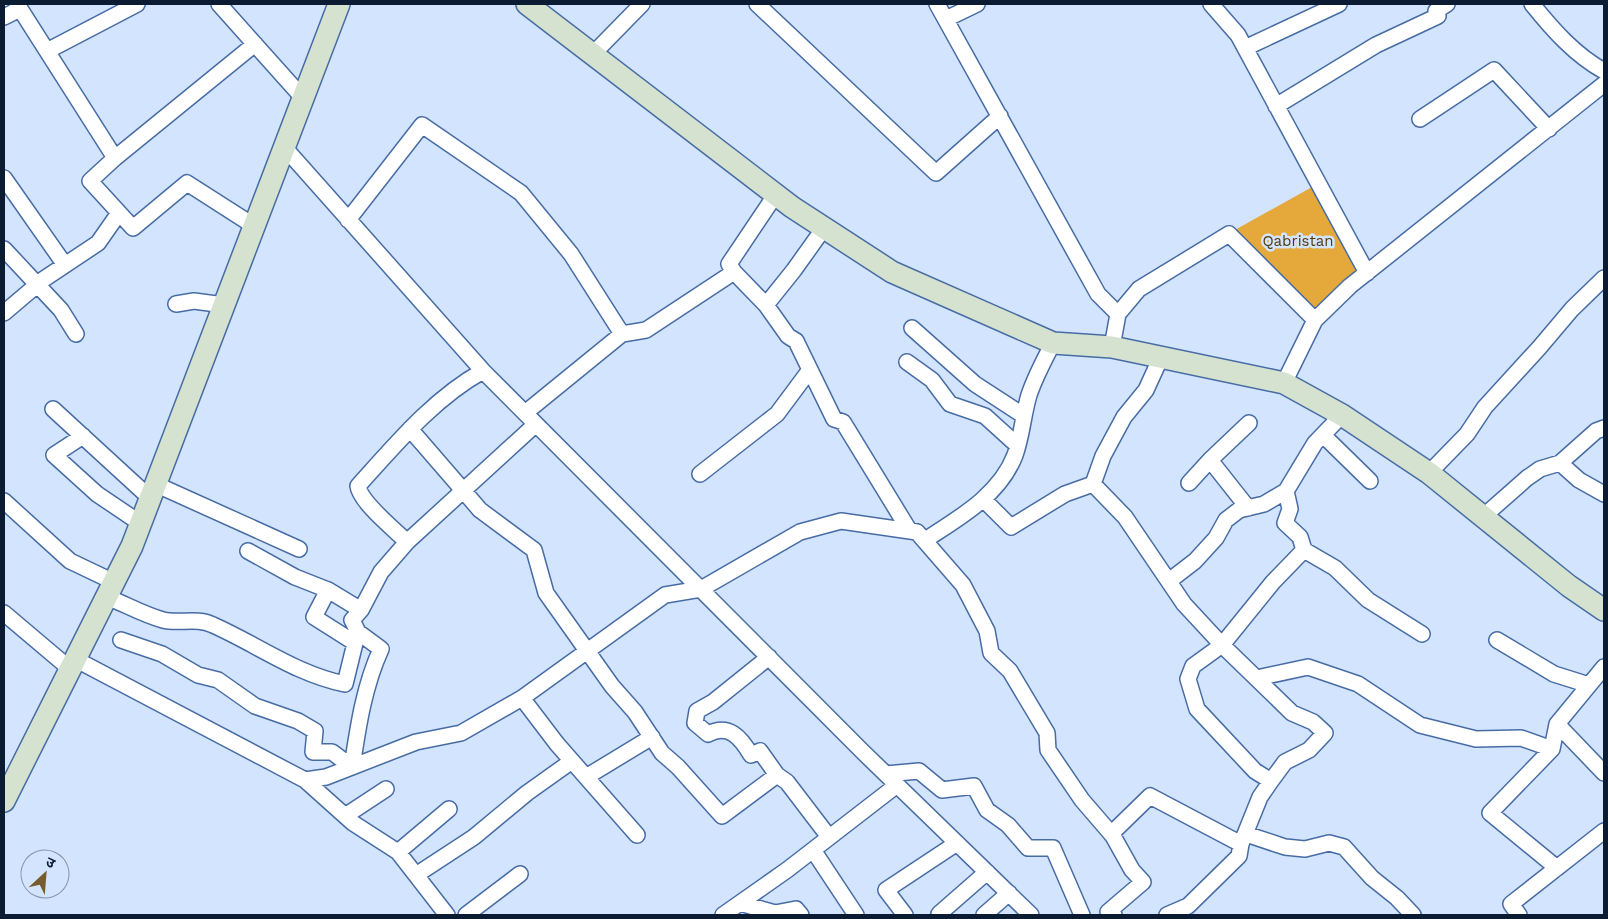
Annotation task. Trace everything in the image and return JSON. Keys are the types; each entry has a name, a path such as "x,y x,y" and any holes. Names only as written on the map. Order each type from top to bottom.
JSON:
{"main road":[{"path":"4,801 110,589 140,523 339,4"},
{"path":"527,4 776,194 892,272 1053,343 1112,347 1284,383 1342,415 1429,473 1569,586 1604,610"}],"street":[{"path":"47,51 137,4"},
{"path":"219,4 303,98"},
{"path":"593,54 642,4"},
{"path":"757,4 936,173 1000,116"},
{"path":"937,4 1098,294 1118,314"},
{"path":"946,19 977,4"},
{"path":"1211,4 1238,35 1367,274"},
{"path":"1245,48 1339,4"},
{"path":"1276,106 1376,45 1403,30 1438,16 1436,11 1447,4"},
{"path":"1532,4 1585,60 1604,71"},
{"path":"4,17 18,6 115,158"},
{"path":"254,226 187,183 133,228 90,180 255,44"},
{"path":"1420,119 1494,70 1549,128"},
{"path":"1284,383 1315,320 1334,300 1604,84"},
{"path":"348,220 422,125 521,193 571,254 622,334"},
{"path":"284,147 483,370 769,658 1032,915"},
{"path":"4,178 65,265"},
{"path":"776,194 729,264 734,272 766,306 788,336 796,341 809,372 834,419 843,422 909,530"},
{"path":"4,312 36,285 98,243 119,213"},
{"path":"766,306 824,228"},
{"path":"1112,347 1118,314 1139,288 1229,234 1315,320"},
{"path":"4,249 61,310 76,334"},
{"path":"525,413 622,334 646,330 734,272"},
{"path":"1429,473 1466,434 1484,407 1539,348 1572,309 1604,278"},
{"path":"176,304 194,301 224,305"},
{"path":"912,328 975,384 1024,416"},
{"path":"925,540 969,512 996,486 1014,456 1029,395 1041,365 1053,343"},
{"path":"1093,484 1102,456 1124,418 1146,390 1161,357"},
{"path":"907,362 932,380 950,404 985,416 1017,445"},
{"path":"407,542 359,493 358,486 410,429 466,380 483,370"},
{"path":"700,474 777,414 809,372"},
{"path":"53,409 83,436 153,491 299,549"},
{"path":"1169,581 1195,561 1216,538 1226,520 1239,510 1264,504 1286,491 1315,443 1342,415"},
{"path":"1189,483 1249,423"},
{"path":"352,767 359,720 375,663 381,649 358,632 352,620 361,610 381,572 407,542 464,492 536,424"},
{"path":"1484,516 1526,478 1540,469 1560,463 1596,431 1604,428"},
{"path":"410,429 480,510 534,550 546,593 612,686 636,712 662,753 678,766 722,816 777,775"},
{"path":"1323,435 1370,481"},
{"path":"83,436 54,455 97,494 140,523"},
{"path":"1210,460 1248,508"},
{"path":"1560,463 1579,480 1604,494"},
{"path":"983,499 1011,527 1065,494 1093,484"},
{"path":"1093,484 1125,517 1184,604 1222,645 1257,678 1266,690 1292,713 1313,722 1326,733 1309,750 1285,762 1260,797 1243,839 1239,856 1188,906 1168,915"},
{"path":"1286,491 1290,509 1285,523 1300,536 1304,550 1335,568 1368,600 1422,634"},
{"path":"4,501 70,561 110,589 165,620 212,624 288,665 320,679 345,684 355,643 314,617 328,590"},
{"path":"306,780 326,777 416,742 461,733 522,698 665,595 701,589 800,532 841,521 909,530 918,532 963,585 987,631 991,653 1010,671 1047,733 1048,750 1082,800 1111,834 1132,870 1142,882 1108,912 1114,915"},
{"path":"1271,782 1255,771 1197,709 1188,679 1193,666 1222,645 1273,582 1304,550"},
{"path":"248,551 295,577 328,590 361,610"},
{"path":"4,613 72,664 306,780 345,816 398,852 447,915"},
{"path":"121,640 162,654 198,675 218,680 255,706 298,721 315,731 313,752 332,752 352,767"},
{"path":"1497,640 1554,674 1589,685"},
{"path":"769,658 713,702 697,711 695,723 708,734 718,729 726,730 743,741 751,755 760,751 777,775 787,782 829,837"},
{"path":"1257,678 1308,668 1358,684 1420,725 1476,740 1520,738 1552,749"},
{"path":"1557,868 1490,813 1552,749 1557,724 1604,668"},
{"path":"522,698 572,761 637,835"},
{"path":"1557,724 1604,773"},
{"path":"586,776 652,737"},
{"path":"416,875 474,837 527,793 572,761"},
{"path":"723,915 813,850 891,779 919,770 942,790 974,786 987,810 1008,825 1028,848 1053,848 1082,915"},
{"path":"345,816 386,789"},
{"path":"1111,834 1150,796 1243,839 1305,849 1329,842 1344,848 1372,878 1397,898 1413,915"},
{"path":"398,852 448,809"},
{"path":"1519,915 1511,904 1604,831"},
{"path":"905,915 886,890 957,843"},
{"path":"813,850 856,915"},
{"path":"939,915 987,872"},
{"path":"466,915 520,874"},
{"path":"984,915 1009,893"},
{"path":"740,903 776,913 796,909 801,915"}],"green space":[{"name":"Qabristan","path":"1312,187 1360,273 1316,314 1233,231"}]}
